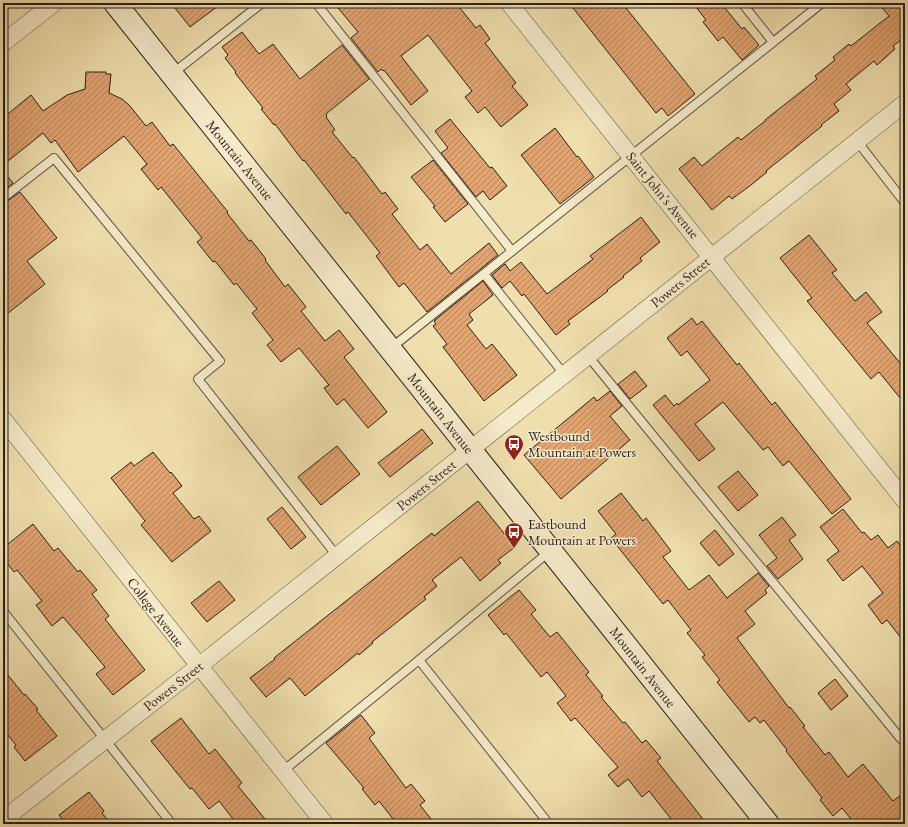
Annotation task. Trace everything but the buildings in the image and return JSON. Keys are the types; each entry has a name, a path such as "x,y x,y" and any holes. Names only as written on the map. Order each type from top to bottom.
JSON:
{"main road":[{"name":"Mountain Avenue","path":"115,3 768,824"}],"street":[{"path":"3,44 54,3"},
{"name":"Saint John's Avenue","path":"510,3 905,501"},
{"name":"Powers Street","path":"8,817 905,103"},
{"name":"College Avenue","path":"3,419 324,824"}],"lane":[{"path":"172,74 262,3"},
{"path":"316,3 512,251"},
{"path":"742,3 773,42"},
{"path":"390,349 822,3"},
{"path":"857,141 905,203"},
{"path":"3,198 54,158 220,361 198,379 337,556"},
{"path":"484,274 564,374"},
{"path":"588,356 901,739 905,736"},
{"path":"283,772 550,550"},
{"path":"3,612 172,824"},
{"path":"419,660 549,824"}],"place":[{"name":"Westbound Mountain at Powers","path":"514,461"},
{"name":"Eastbound Mountain at Powers","path":"514,549"}]}
